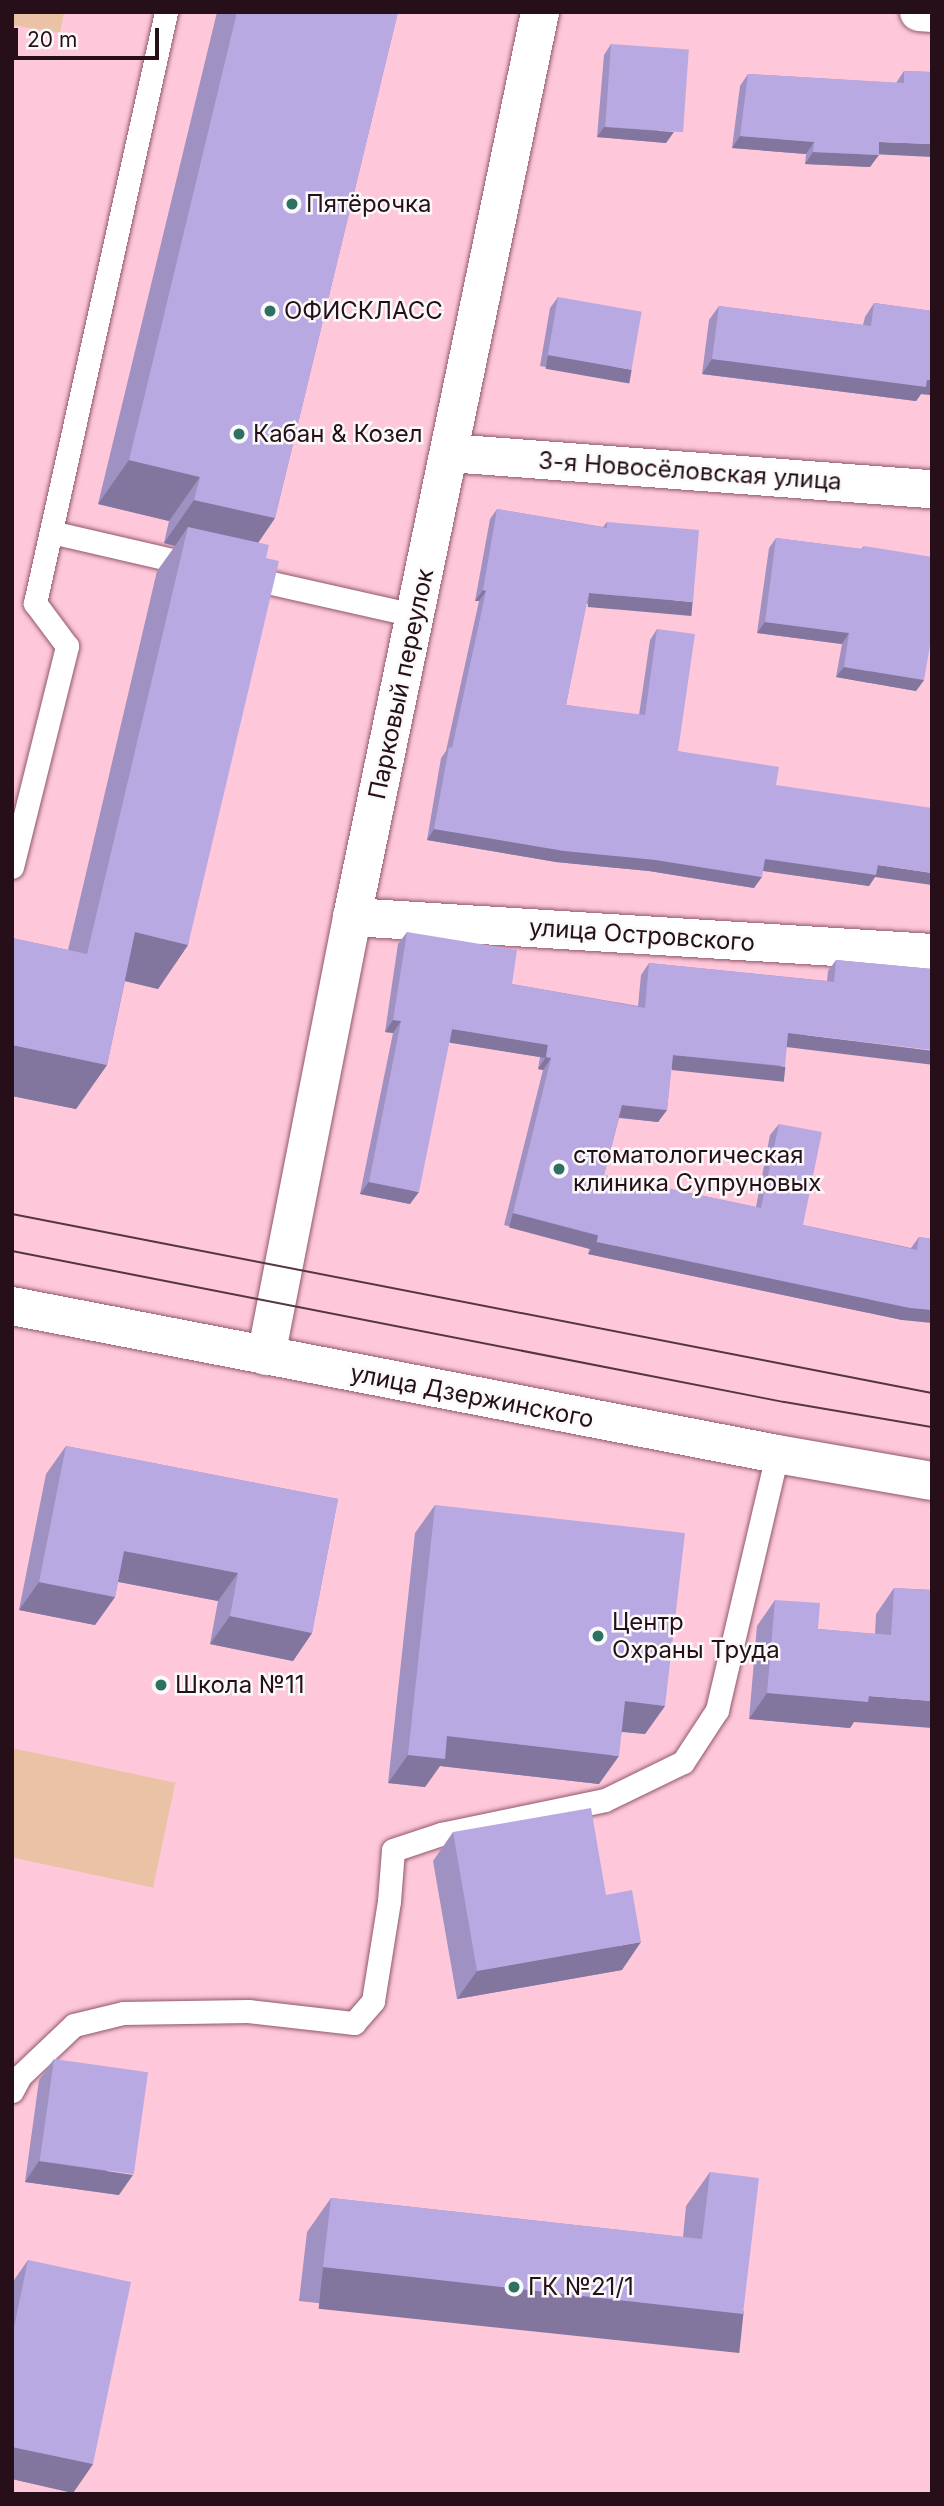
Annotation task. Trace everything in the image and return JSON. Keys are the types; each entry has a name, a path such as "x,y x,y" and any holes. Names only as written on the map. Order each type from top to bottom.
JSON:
{"street":[{"name":"Парковый переулок","path":"266,1356 352,917 540,12"},
{"path":"919,12 932,13"},
{"name":"3-я Новосёловская улица","path":"449,453 932,489"},
{"name":"улица Островского","path":"352,917 932,953"},
{"name":"улица Дзержинского","path":"12,1306 777,1454 932,1481"}],"lane":[{"path":"12,867 67,646 35,603 166,12"},
{"path":"51,532 415,615"},
{"path":"12,2091 20,2076 74,2025 123,2013 248,2011 354,2023 373,2001 389,1901 393,1850 441,1834 605,1800 683,1762 717,1710 777,1454"}],"shaded area":[{"path":"12,12 64,12 60,33 12,25"},
{"path":"12,1748 175,1783 153,1887 12,1857"}],"building":[{"path":"237,12 398,12 275,518 194,500 200,477 129,460"},
{"path":"611,44 689,49 683,132 605,127"},
{"path":"904,71 932,72 932,144 879,142 879,155 813,152 814,142 740,136 748,74 904,83"},
{"path":"558,297 642,312 631,370 548,355"},
{"path":"874,303 932,311 932,380 927,380 926,387 712,359 719,306 871,326"},
{"path":"497,509 607,528 607,522 699,530 693,602 589,593 566,705 645,715 657,629 695,634 678,751 779,767 776,785 932,808 932,873 878,865 876,875 765,859 762,877 656,860 564,851 434,829 449,747 452,748 486,591 483,590"},
{"path":"188,527 269,545 266,558 279,561 188,945 135,932 107,1065 12,1045 12,938 87,954"},
{"path":"776,538 863,549 864,546 932,557 932,634 924,680 844,667 849,633 765,622"},
{"path":"407,932 517,950 512,984 645,1008 649,963 834,982 836,960 932,969 932,1050 788,1033 785,1066 673,1055 667,1110 622,1105 604,1175 761,1208 779,1124 822,1132 803,1225 917,1250 919,1237 932,1239 932,1310 910,1308 597,1242 598,1235 513,1213 551,1058 546,1057 548,1045 452,1029 419,1192 369,1182 401,1021 393,1020"},
{"name":"Школа №11","path":"66,1446 338,1499 312,1633 230,1616 238,1573 124,1551 115,1597 39,1582"},
{"path":"435,1505 685,1533 665,1706 625,1701 619,1756 447,1736 445,1759 408,1755"},
{"path":"894,1588 932,1590 932,1701 869,1696 868,1702 767,1693 775,1600 820,1603 818,1629 891,1635"},
{"path":"591,1808 606,1895 632,1890 641,1942 477,1971 453,1832"},
{"path":"54,2059 148,2072 134,2174 40,2161"},
{"path":"710,2172 759,2178 743,2314 323,2267 331,2198 702,2239"},
{"path":"28,2260 131,2282 93,2464 12,2447 12,2337"}],"tram line":[{"path":"12,1214 932,1393"},
{"path":"12,1251 784,1402 932,1427"}],"place":[{"name":"Пятёрочка","path":"292,204"},
{"name":"ОФИСКЛАСС","path":"270,311"},
{"name":"Кабан & Козел","path":"239,434"},
{"name":"стоматологическая клиника Супруновых","path":"559,1169"},
{"name":"Центр Охраны Труда","path":"598,1636"},
{"name":"Школа №11","path":"161,1685"},
{"name":"ГК №21/1","path":"514,2287"}]}
